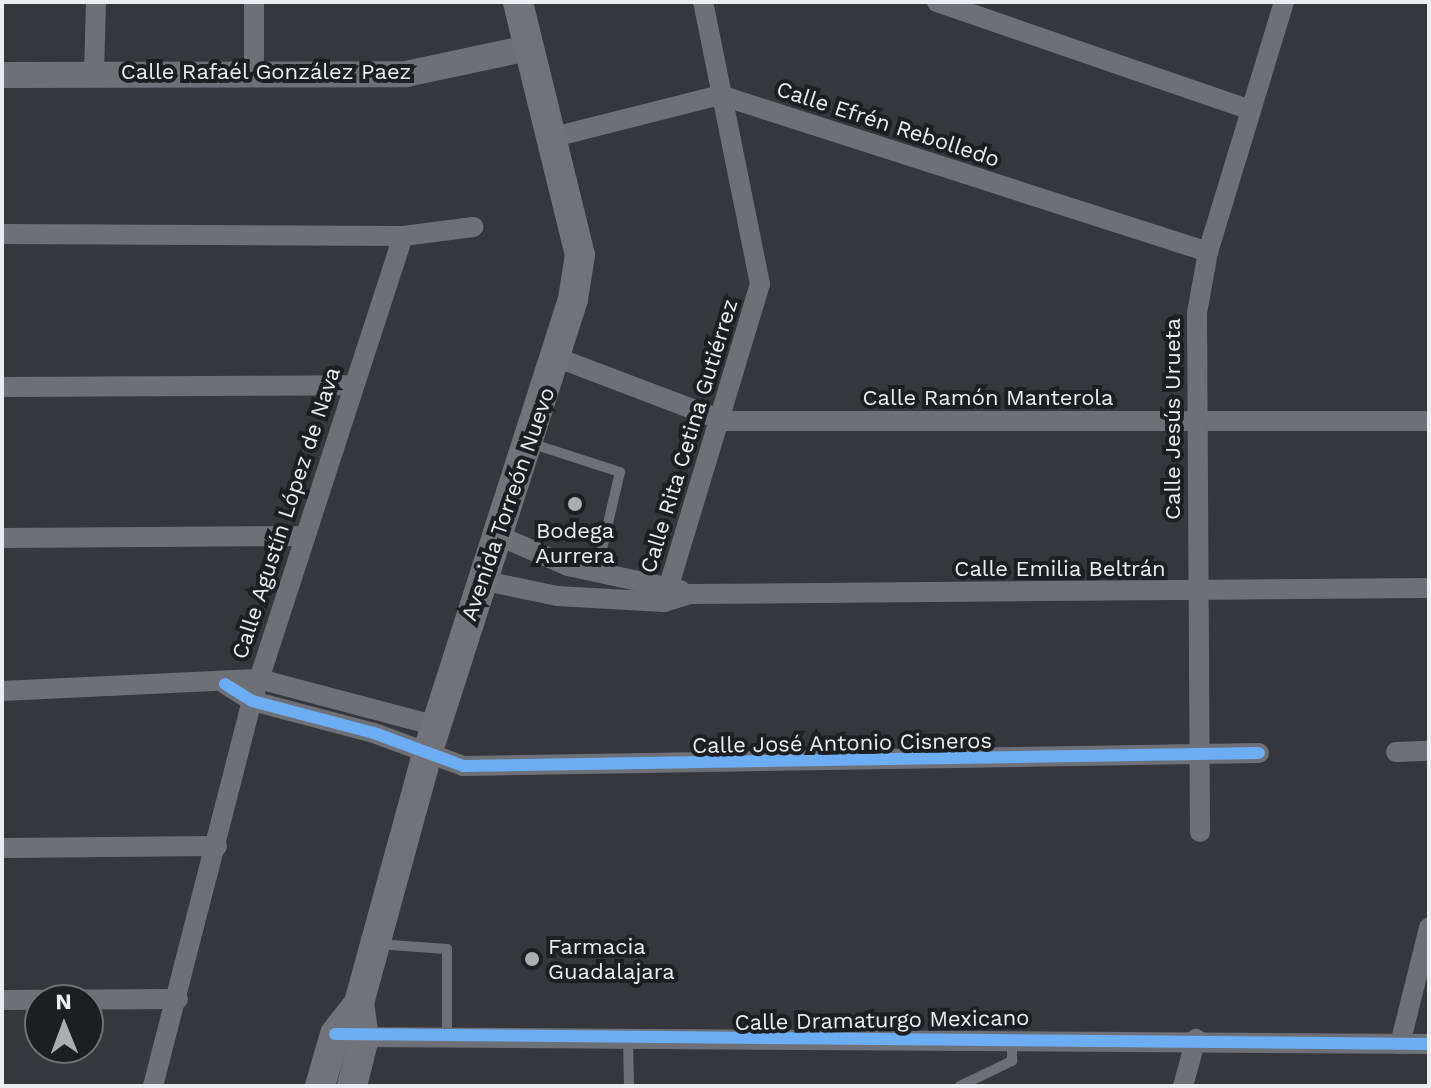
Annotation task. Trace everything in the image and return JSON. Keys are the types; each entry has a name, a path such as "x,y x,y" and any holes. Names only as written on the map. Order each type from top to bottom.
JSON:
{"main road":[{"name":"Avenida Torreón Nuevo","path":"320,1086 350,1036 432,740 495,534 558,358 580,255 518,2"},
{"name":"Avenida Torreón Nuevo","path":"350,1036 352,1086"}],"street":[{"path":"94,73 96,2"},
{"path":"254,2 254,70"},
{"name":"Calle Rita Cetina Gutiérrez","path":"666,594 724,421 760,284 703,2"},
{"path":"937,2 1248,109"},
{"name":"Calle Jesús Urueta","path":"1200,832 1196,592 1197,313 1208,252 1248,109 1284,2"},
{"name":"Calle Rafaél González Paez","path":"2,75 254,70 406,74 528,48"},
{"path":"550,138 720,95"},
{"name":"Calle Efrén Rebolledo","path":"720,95 1208,252"},
{"path":"2,234 403,236 473,227"},
{"name":"Calle Agustín López de Nava","path":"153,1086 178,999 252,701 351,385 403,236"},
{"name":"Calle Ramón Manterola","path":"558,358 724,421 1429,421"},
{"path":"2,387 351,385"},
{"name":"Calle Emilia Beltrán","path":"495,534 596,574 666,594"},
{"path":"2,538 305,536"},
{"name":"Calle Emilia Beltrán","path":"481,580 557,596 1429,588"},
{"path":"2,691 225,684 259,679 432,740"},
{"path":"225,684 252,701 432,740"},
{"name":"Calle José Antonio Cisneros","path":"432,740 463,766 1197,759 1259,753"},
{"path":"1396,752 1429,751"},
{"path":"2,848 217,846"},
{"path":"1400,1044 1429,928"},
{"path":"2,1000 178,999"},
{"name":"Calle Dramaturgo Mexicano","path":"350,1036 628,1042 1012,1038 1429,1044"},
{"path":"1183,1086 1196,1039"}],"lane":[{"path":"528,443 620,472 596,574"},
{"path":"375,944 447,949 447,1040"},
{"path":"960,1086 1012,1061 1012,1038"},
{"path":"628,1042 629,1086"}],"cycle path":[{"path":"225,684 252,701 374,733 463,766 1259,753"},
{"path":"335,1034 1429,1044"}],"place":[{"name":"Bodega Aurrera","path":"575,504"},
{"name":"Farmacia Guadalajara","path":"532,959"}]}
